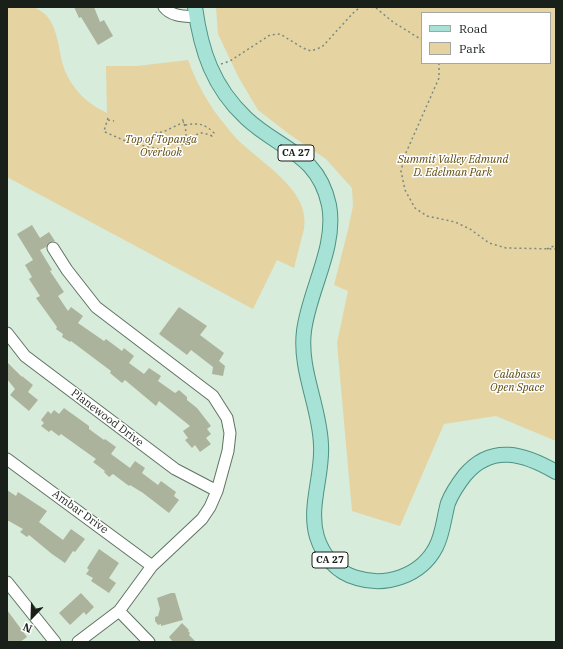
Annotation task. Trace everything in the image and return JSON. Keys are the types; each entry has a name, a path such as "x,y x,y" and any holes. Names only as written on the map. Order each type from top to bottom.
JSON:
{"main road":[{"name":"CA 27","path":"196,12 200,41 210,69 233,104 260,130 294,151 311,165 321,180 330,208 328,240 307,311 303,334 305,364 318,414 322,447 314,514 316,535 323,552 337,568 351,576 368,582 390,581 409,574 424,563 436,548 449,501 457,484 470,470 485,459 498,454 516,455 538,462 556,472"}],"street":[{"path":"164,7 174,14 196,12"},
{"path":"53,248 67,270 96,307 213,396 227,418 230,433 228,451 217,491 210,507 202,519 152,566 119,611 78,642"},
{"name":"Planewood Drive","path":"7,333 25,356 175,469 217,491"},
{"name":"Ambar Drive","path":"7,459 152,566"},
{"path":"7,582 55,642"},
{"path":"119,611 149,642"}],"path":[{"path":"210,69 230,60 270,35 280,34 302,48 311,51 322,47 355,11 361,7"},
{"path":"371,7 376,8 393,22 421,39"},
{"path":"439,64 439,78 405,155 401,171 405,190 411,202 415,208 427,216 454,222 470,230 489,243 506,248 556,250"},
{"path":"114,121 108,119 105,132 130,143 176,154 186,137 185,125 182,118"},
{"path":"142,140 152,141 153,133 163,132 184,122"},
{"path":"185,125 201,124 214,134 212,136 200,132 193,137 186,137"},
{"path":"145,146 146,141"},
{"path":"546,249 556,246"}],"green space":[{"name":"Top of Topanga Overlook","path":"7,7 32,7 41,11 48,18 53,26 63,64 69,80 82,96 107,113 106,66 137,66 188,60 195,78 214,111 238,141 277,173 295,193 301,204 304,216 304,229 294,268 277,260 253,309 7,177"},
{"name":"Summit Valley Edmund D. Edelman Park","path":"216,7 556,7 556,441 496,416 444,424 400,526 352,511 337,343 348,291 334,285 353,206 352,188 326,159 289,134 258,110 239,78 218,34"}],"building":[{"path":"74,7 94,7 100,22 104,20 113,36 98,45 81,17 79,18"},
{"path":"32,225 40,238 49,232 55,241 50,242 46,247 40,250 52,270 50,271 64,292 58,296 68,311 71,307 83,316 78,323 104,341 106,339 122,351 124,348 134,356 129,363 144,374 149,368 161,376 158,381 175,393 179,390 187,397 187,400 197,408 211,426 207,429 211,434 206,438 211,444 200,452 195,445 192,448 185,440 188,438 183,431 190,426 159,401 156,406 125,380 122,383 110,373 111,371 71,341 70,342 62,337 63,334 56,329 57,327 36,298 40,296 29,279 32,277 25,265 33,260 17,234"},
{"path":"179,307 207,326 200,335 224,353 219,361 225,366 223,376 212,374 213,367 191,350 187,355 159,334"},
{"path":"7,362 22,377 33,385 28,392 38,400 29,411 10,395 15,389 7,379"},
{"path":"64,408 89,426 89,429 116,447 111,454 130,468 135,461 145,468 142,473 158,485 161,481 176,492 174,496 179,500 169,513 143,493 130,485 129,486 113,474 109,477 104,472 105,471 93,462 96,459 61,434 59,436 51,430 49,432 41,426 44,423 41,420 48,411 51,414 54,410 59,414"},
{"path":"7,490 16,496 18,492 47,511 39,522 63,540 71,529 85,539 75,552 73,551 65,563 29,535 27,537 20,532 23,529 7,520"},
{"path":"99,549 119,563 109,578 116,583 109,593 91,581 93,578 86,574 89,570 87,568"},
{"path":"81,593 94,607 86,615 84,612 70,625 59,613"},
{"path":"175,593 183,620 161,626 161,624 158,625 155,621 155,617 158,616 160,609 157,598"},
{"path":"7,610 27,637 20,642 7,642"},
{"path":"182,623 189,630 189,635 196,642 173,642 169,637"}],"park label":[{"name":"Calabasas Open Space","path":"517,381"}]}
